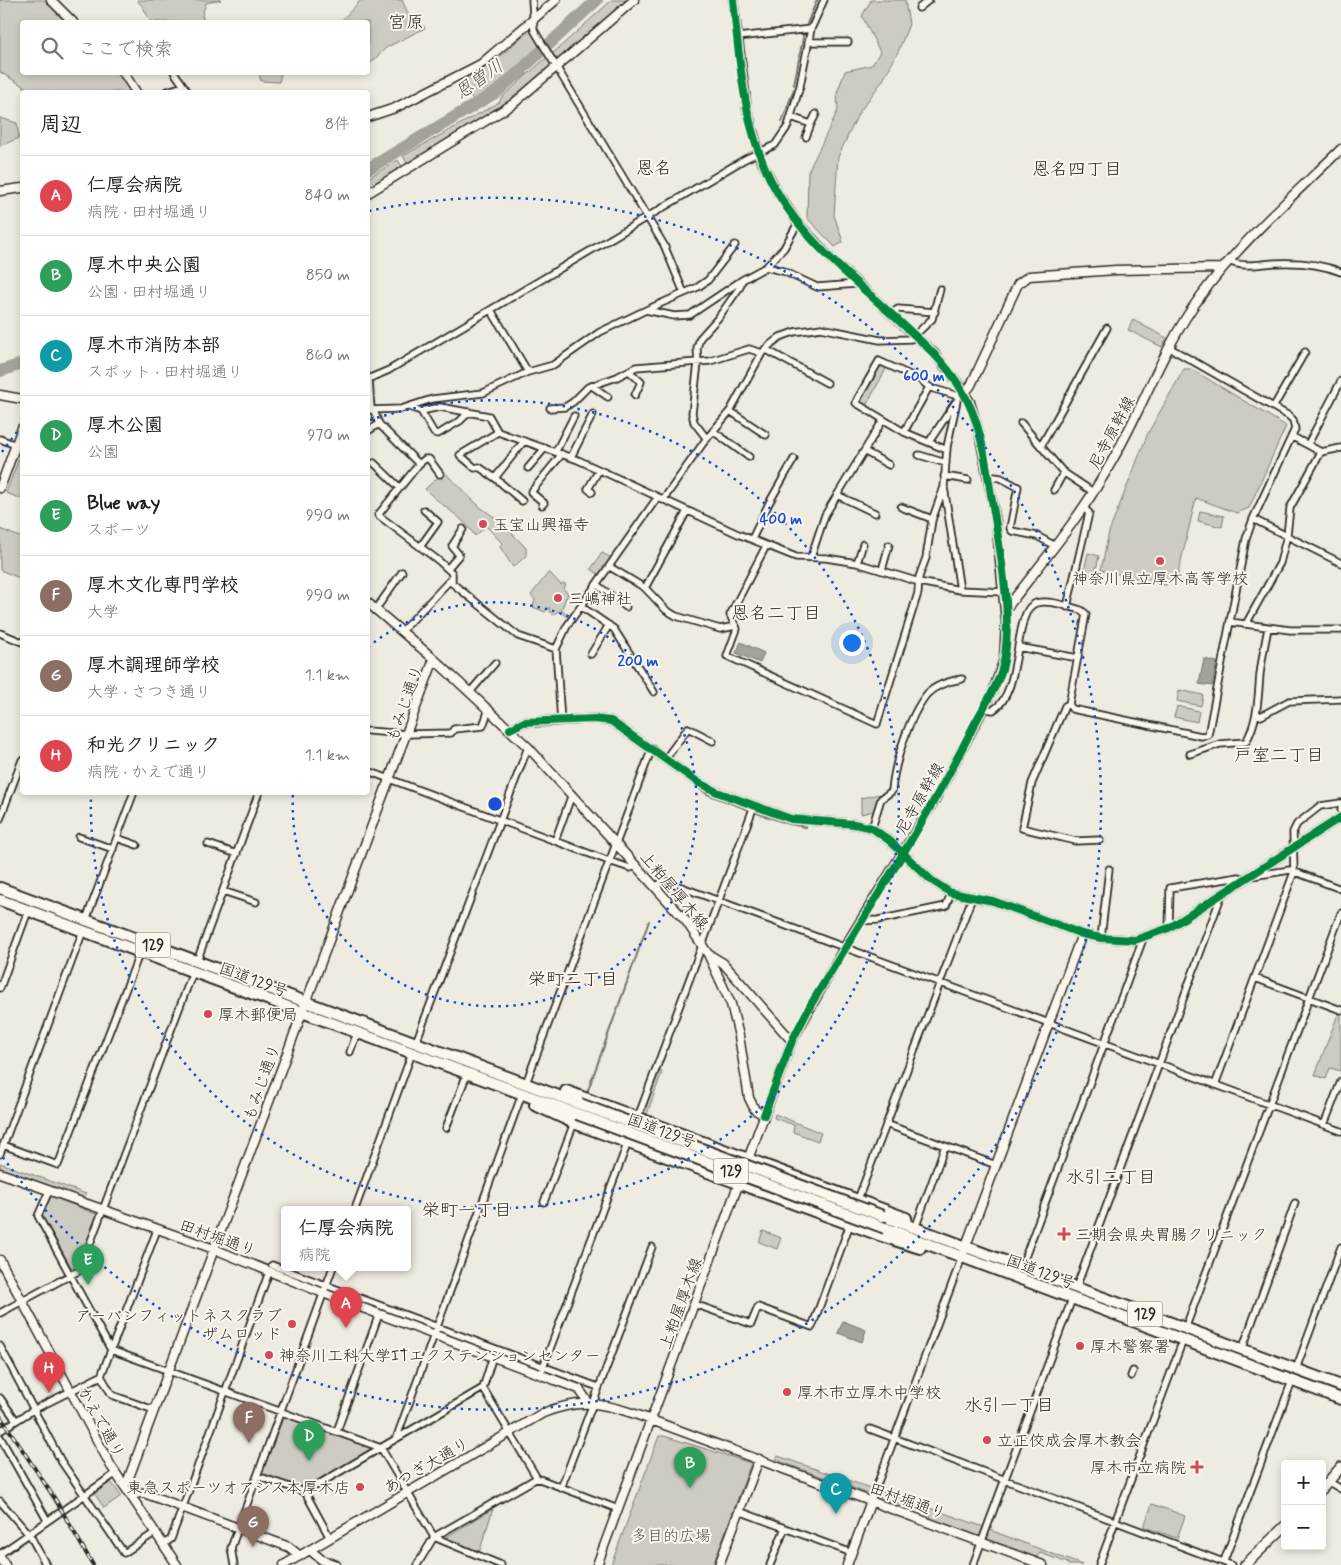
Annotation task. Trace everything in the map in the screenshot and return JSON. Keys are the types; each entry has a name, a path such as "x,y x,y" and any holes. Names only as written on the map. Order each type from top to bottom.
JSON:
{"highway":[{"name":"国道129号","path":"0,888 513,1078 526,1081 577,1113 1072,1299 1184,1335 1242,1350 1341,1386"},
{"name":"国道129号","path":"0,900 521,1095 930,1232 1076,1288 1292,1381 1341,1399"},
{"name":"129","path":"526,1081 638,1117 858,1199 917,1223 930,1232"},
{"name":"129","path":"577,1113 628,1142 850,1224 920,1248 962,1257"}],"main road":[{"path":"1326,1485 1341,1467"},
{"path":"1245,1565 1281,1530"},
{"path":"1258,1552 1260,1565"}],"street":[{"path":"51,0 71,20"},
{"path":"532,0 534,30 558,66 664,245 684,293"},
{"path":"370,115 395,108 481,64 556,0"},
{"path":"370,193 514,104 634,0"},
{"path":"733,0 748,109 759,153 769,178 798,223 857,284 892,314 946,368 960,397 976,419 988,476 1006,609"},
{"path":"370,378 389,370 647,217 774,145 785,131 791,117 800,86 808,42 824,0"},
{"path":"920,8 929,0"},
{"path":"737,37 812,29"},
{"path":"808,42 843,41"},
{"path":"125,75 135,90"},
{"path":"176,75 186,90"},
{"path":"171,90 183,86"},
{"path":"806,137 816,114"},
{"path":"791,117 811,124"},
{"name":"尼寺原幹線","path":"764,1115 792,1041 860,921 936,798 984,709 1001,673 1004,659 1006,609 1083,507 1113,460 1191,310 1222,268 1341,148"},
{"path":"0,191 20,188"},
{"path":"646,310 674,316 690,315 742,280 766,267 784,248 798,223"},
{"path":"419,464 391,439 371,410 409,407 432,399 483,393 528,372 553,365 600,332 708,280 735,245"},
{"path":"1229,261 1237,264 1277,263 1318,266 1341,272"},
{"path":"766,267 783,270 817,287 857,284"},
{"path":"929,442 960,397 971,385 1018,284 1029,276 1116,270 1222,268"},
{"path":"707,439 694,422 692,413 698,363 697,348 700,338 724,310 740,287 742,280"},
{"path":"561,721 556,649 567,626 660,499 730,412 764,351 780,337 794,332 821,328 880,340 911,339 932,319 940,289"},
{"path":"892,314 898,308 935,312"},
{"path":"491,310 528,372"},
{"path":"1042,446 1107,328"},
{"path":"1068,704 1076,711 1201,736 1208,735 1246,539 1253,519 1295,429 1293,420 1274,406 1170,348"},
{"path":"550,408 564,407 573,402 588,387 643,364 698,363 749,349 764,351 827,383"},
{"path":"1274,406 1305,352"},
{"path":"947,450 904,432 856,403 879,361 919,379 930,387 960,397"},
{"path":"628,371 641,382 635,395"},
{"path":"1308,444 1341,381"},
{"path":"592,386 608,397"},
{"path":"904,432 930,387"},
{"path":"0,395 20,399"},
{"path":"960,397 947,450 944,476 960,590"},
{"path":"409,407 421,411 440,407 489,416 498,432 559,453 600,470 752,540 796,557 856,563 919,582 960,590 1004,592"},
{"path":"421,411 434,433 438,434 460,421 468,412"},
{"path":"730,412 766,435"},
{"path":"542,505 544,503 531,492 559,453 574,416"},
{"path":"571,458 592,419"},
{"path":"810,557 825,515 883,420"},
{"path":"1021,423 1064,472 1093,492"},
{"path":"370,430 379,424"},
{"path":"713,431 749,457"},
{"path":"498,432 460,455 475,468 479,467 494,478 522,501"},
{"path":"0,488 20,434"},
{"path":"1293,436 1321,452 1341,448"},
{"path":"0,439 16,445"},
{"path":"494,478 524,441"},
{"path":"528,468 545,448"},
{"path":"864,451 889,465"},
{"path":"1246,624 1280,563 1287,534 1290,508 1321,452"},
{"path":"919,455 946,463"},
{"path":"440,474 429,460 425,459 399,487 378,515 448,568 452,573 452,583 518,636 556,649"},
{"path":"752,540 769,502 794,459"},
{"path":"374,464 399,487"},
{"path":"592,492 588,488 600,470"},
{"path":"1054,490 1064,472"},
{"path":"944,476 968,480"},
{"path":"988,476 1001,478 1018,487 1010,528 1012,531 1037,536 1054,546"},
{"path":"766,546 730,616 737,629 727,656 877,724 918,593 932,519 944,486"},
{"path":"837,495 865,512 875,513"},
{"path":"901,507 932,519"},
{"path":"1067,607 1089,513 1083,507"},
{"path":"420,546 440,523 428,511"},
{"path":"645,588 687,511"},
{"path":"1253,519 1287,534 1341,563"},
{"path":"448,568 458,555 450,544 463,529"},
{"path":"856,563 862,544"},
{"path":"882,570 889,544"},
{"path":"610,568 645,588 666,610 676,616 720,629 736,626"},
{"path":"376,609 402,573 408,579"},
{"path":"401,632 452,578"},
{"path":"597,585 626,606"},
{"path":"984,709 993,710 1004,699 1011,686 1020,630 1031,606 1035,603 1044,602 1082,610 1086,614 1068,704 1065,706 1032,783 1022,828 1076,841 1100,840"},
{"name":"上粕屋厚木線","path":"370,604 434,659 510,729 572,794 686,921 708,954 720,980 738,1028 749,1098 755,1110 764,1115 597,1565"},
{"path":"582,607 614,629 651,690"},
{"path":"1230,622 1290,630 1341,630"},
{"path":"591,654 608,625"},
{"path":"1190,754 1220,744 1246,742 1254,728 1258,714 1260,673 1268,628"},
{"path":"0,633 20,641"},
{"path":"1018,647 1078,658"},
{"name":"もみじ通り","path":"124,1486 128,1480 169,1371 434,659"},
{"path":"470,692 495,662"},
{"path":"872,828 881,799 892,791 893,776 913,717 928,694 939,686 962,679"},
{"path":"1258,714 1261,716 1289,700 1341,699"},
{"path":"370,732 451,733 454,728 483,726 489,709"},
{"path":"510,729 524,722 594,719 612,721 707,787 790,819 819,823 844,823 872,828 931,880 951,893 993,902 1082,934 1118,940 1144,939 1169,928 1341,817"},
{"path":"666,758 688,728 713,741"},
{"path":"416,1042 528,748"},
{"path":"526,1081 652,748"},
{"path":"0,820 20,765"},
{"path":"370,772 609,861 630,868 637,866"},
{"path":"555,841 572,794"},
{"path":"86,920 133,795"},
{"path":"197,961 258,795"},
{"path":"1215,1085 1294,872 1293,832 1297,824 1320,806 1341,803"},
{"path":"638,1117 754,806"},
{"path":"79,837 113,848"},
{"path":"117,838 137,845"},
{"path":"208,844 237,854"},
{"path":"1101,938 1107,902 1109,869"},
{"path":"1169,928 1170,888 1290,870 1341,889"},
{"path":"656,886 665,881 1341,1131"},
{"path":"223,891 256,902"},
{"path":"860,921 878,920 946,906 951,893"},
{"path":"1076,1288 1222,894"},
{"path":"858,1199 972,898"},
{"path":"0,988 28,911"},
{"path":"1099,1565 1341,913"},
{"path":"0,1154 83,931"},
{"path":"847,1565 1082,934"},
{"path":"1020,1268 1144,939"},
{"path":"3,1146 58,1165 140,952"},
{"path":"708,954 723,963 792,1041"},
{"path":"0,1313 80,1270 193,972"},
{"path":"720,980 727,973 736,977"},
{"path":"1255,978 1341,1010"},
{"path":"350,1052 357,1033"},
{"path":"356,1206 412,1053"},
{"path":"446,1128 467,1074"},
{"path":"1324,1125 1341,1081"},
{"path":"396,1439 521,1095"},
{"path":"544,1202 577,1113"},
{"path":"886,1124 996,1165"},
{"path":"542,1370 628,1142"},
{"path":"917,1223 945,1146"},
{"name":"田村堀通り","path":"0,1173 103,1211 270,1268 379,1314 435,1330 493,1356 542,1370 579,1389 590,1403 612,1406 1043,1565"},
{"path":"49,1191 38,1216 111,1350 381,1448 434,1537 501,1565"},
{"path":"1242,1350 1295,1203"},
{"path":"694,1304 751,1324 758,1307 812,1328 850,1224"},
{"path":"0,1431 34,1410 102,1376 157,1230"},
{"path":"561,1488 590,1403 598,1387 652,1247"},
{"path":"1296,1369 1341,1247"},
{"name":"かえで通り","path":"0,1260 115,1474 177,1565"},
{"path":"164,1544 171,1539 270,1268"},
{"path":"234,1565 231,1548 331,1271"},
{"path":"324,1290 542,1370 598,1387"},
{"path":"973,1565 1072,1299"},
{"path":"336,1431 379,1314"},
{"path":"0,1346 61,1460 124,1553 156,1532"},
{"path":"305,1492 483,1388 493,1356"},
{"path":"102,1376 112,1395 154,1410"},
{"path":"1224,1561 1292,1381"},
{"path":"483,1388 537,1478 618,1508"},
{"path":"0,1398 16,1420"},
{"name":"あつぎ大通り","path":"284,1565 511,1432 554,1409 590,1403"},
{"path":"870,1429 1231,1565"},
{"path":"0,1437 47,1520"},
{"path":"719,1565 759,1460"},
{"path":"5,1565 0,1556 28,1533 115,1474"},
{"path":"257,1476 305,1492 330,1538"},
{"path":"417,1565 434,1537 537,1478"},
{"path":"1329,1482 1341,1489"},
{"path":"132,1497 144,1493 289,1547 300,1556"},
{"path":"0,1501 28,1533 46,1565"},
{"path":"739,1511 852,1553"},
{"path":"770,1565 784,1528"},
{"path":"310,1550 322,1560 336,1565"}],"green space":[{"path":"0,0 48,0 70,20 20,20 20,75 120,75 129,90 30,90 0,72"},
{"path":"137,0 221,0 206,3 202,15 203,20 150,20"},
{"path":"361,0 402,0 415,29 423,25 425,28 387,47 370,64 370,20 342,20"},
{"path":"612,0 630,0 558,60 552,54"},
{"path":"871,0 905,0 909,24 898,52 883,80 858,114 838,157 834,215 843,242 835,247 807,218 808,172 838,110 837,93 845,71 872,65 880,52 862,16"},
{"path":"531,28 540,49 523,66 527,74 487,104 482,98 474,102 462,81 503,54"},
{"path":"547,57 552,65 551,69 512,103 408,165 403,156 500,102 501,98"},
{"path":"260,75 281,75 279,82 261,81"},
{"path":"0,118 17,123 19,138 0,146"},
{"path":"398,160 403,168 370,190 370,177"},
{"path":"1133,320 1167,338 1162,347 1128,330"},
{"path":"879,363 887,367 866,406 858,402"},
{"path":"1184,369 1191,369 1286,426 1249,508 1237,513 1196,498 1177,578 1166,585 1101,570 1109,532 1148,433"},
{"path":"19,458 20,458 20,498 6,493"},
{"path":"444,472 480,507 501,522 526,548 526,556 513,567 500,547 502,543 486,526 475,536 465,523 425,489"},
{"path":"1200,511 1224,516 1222,527 1198,521"},
{"path":"0,529 20,537 20,578 0,570"},
{"path":"602,553 612,558 600,575 591,569"},
{"path":"1088,553 1099,556 1094,579 1083,576"},
{"path":"549,572 561,585 564,583 566,585 563,588 568,594 561,610 571,616 569,618 558,611 554,615 550,612 549,607 545,612 533,607 535,600 531,595"},
{"path":"1179,690 1203,695 1201,706 1177,701"},
{"path":"1177,706 1199,711 1197,722 1174,717"},
{"path":"880,794 874,811 861,814 861,798"},
{"path":"1341,1013 1341,1071 1330,1068 1326,1079 1315,1075 1338,1014"},
{"path":"658,1070 662,1072 647,1114 643,1113"},
{"path":"775,1114 821,1133 818,1141 793,1132 794,1125 774,1118"},
{"path":"0,1163 86,1194 84,1201 0,1169"},
{"path":"51,1196 98,1215 79,1268 74,1272 42,1215"},
{"path":"763,1231 781,1238 777,1249 759,1242"},
{"path":"443,1331 539,1366 538,1369 442,1334"},
{"path":"284,1416 371,1447 371,1450 304,1489 262,1473"},
{"name":"多目的広場","path":"659,1436 751,1463 713,1565 611,1565"},
{"path":"778,1456 873,1489 872,1493 869,1494 776,1460"},
{"path":"108,1481 112,1483 121,1496 104,1508 93,1491"},
{"path":"881,1491 984,1527 981,1537 930,1519 931,1513 880,1499"},
{"path":"1152,1504 1185,1516 1177,1538 1144,1527"},
{"path":"493,1509 479,1553 446,1537"},
{"path":"990,1530 1082,1565 1068,1565 1068,1563 1040,1553 1036,1558 987,1540"}],"shaded area":[{"path":"741,642 764,653 760,663 736,653"},
{"path":"1204,659 1217,662 1212,686 1199,684"},
{"path":"843,1321 866,1330 862,1342 838,1333"}],"waterway":[{"name":"恩曽川","path":"370,168 498,91 597,0"},
{"path":"807,24 817,0"},
{"path":"794,85 804,33"},
{"path":"782,122 794,89"},
{"name":"恩曽川","path":"0,371 20,365"},
{"path":"535,727 596,723"},
{"path":"602,724 613,726"},
{"path":"666,764 707,794 749,810"},
{"path":"754,812 789,824 806,827"},
{"path":"587,1093 649,921"}],"railway":[{"path":"0,1416 55,1499 93,1565"}],"cycle path":[{"path":"733,0 742,80 749,120 761,158 775,188 793,216 814,241 837,265 934,354 948,370 969,403 980,437 988,474 1004,578 1007,622 1004,661 994,689 933,803 810,1006 792,1041 764,1115"},
{"path":"510,729 524,722 594,719 611,721 699,783 717,792 791,819 854,824 872,828 890,841 931,880 951,893 993,901 1082,934 1101,938 1135,940 1169,928 1341,817"}],"place":[{"name":"玉宝山興福寺","path":"483,524"},
{"name":"神奈川県立厚木高等学校","path":"1160,561"},
{"name":"三嶋神社","path":"558,598"},
{"name":"厚木郵便局","path":"208,1014"},
{"name":"三期会県央胃腸クリニック","path":"1064,1234"},
{"name":"Blue way","path":"88,1285"},
{"name":"アーバンフィットネスクラブ ザムロッド","path":"292,1324"},
{"name":"仁厚会病院","path":"346,1328"},
{"name":"厚木警察署","path":"1080,1346"},
{"name":"神奈川工科大学ITエクステンションセンター","path":"269,1355"},
{"name":"厚木市立厚木中学校","path":"787,1392"},
{"name":"和光クリニック","path":"49,1393"},
{"name":"立正佼成会厚木教会","path":"987,1440"},
{"name":"厚木文化専門学校","path":"249,1443"},
{"name":"厚木公園","path":"309,1461"},
{"name":"厚木市立病院","path":"1197,1467"},
{"name":"東急スポーツオアシス本厚木店","path":"360,1487"},
{"name":"厚木中央公園","path":"690,1488"},
{"name":"厚木市消防本部","path":"836,1514"},
{"name":"厚木調理師学校","path":"253,1547"}],"district":[{"name":"宮原","path":"406,22"},
{"name":"恩名","path":"654,168"},
{"name":"恩名四丁目","path":"1077,169"},
{"name":"恩名二丁目","path":"776,613"},
{"name":"戸室二丁目","path":"1279,755"},
{"name":"栄町二丁目","path":"573,979"},
{"name":"水引二丁目","path":"1111,1177"},
{"name":"栄町一丁目","path":"467,1210"},
{"name":"水引一丁目","path":"1009,1405"}]}
